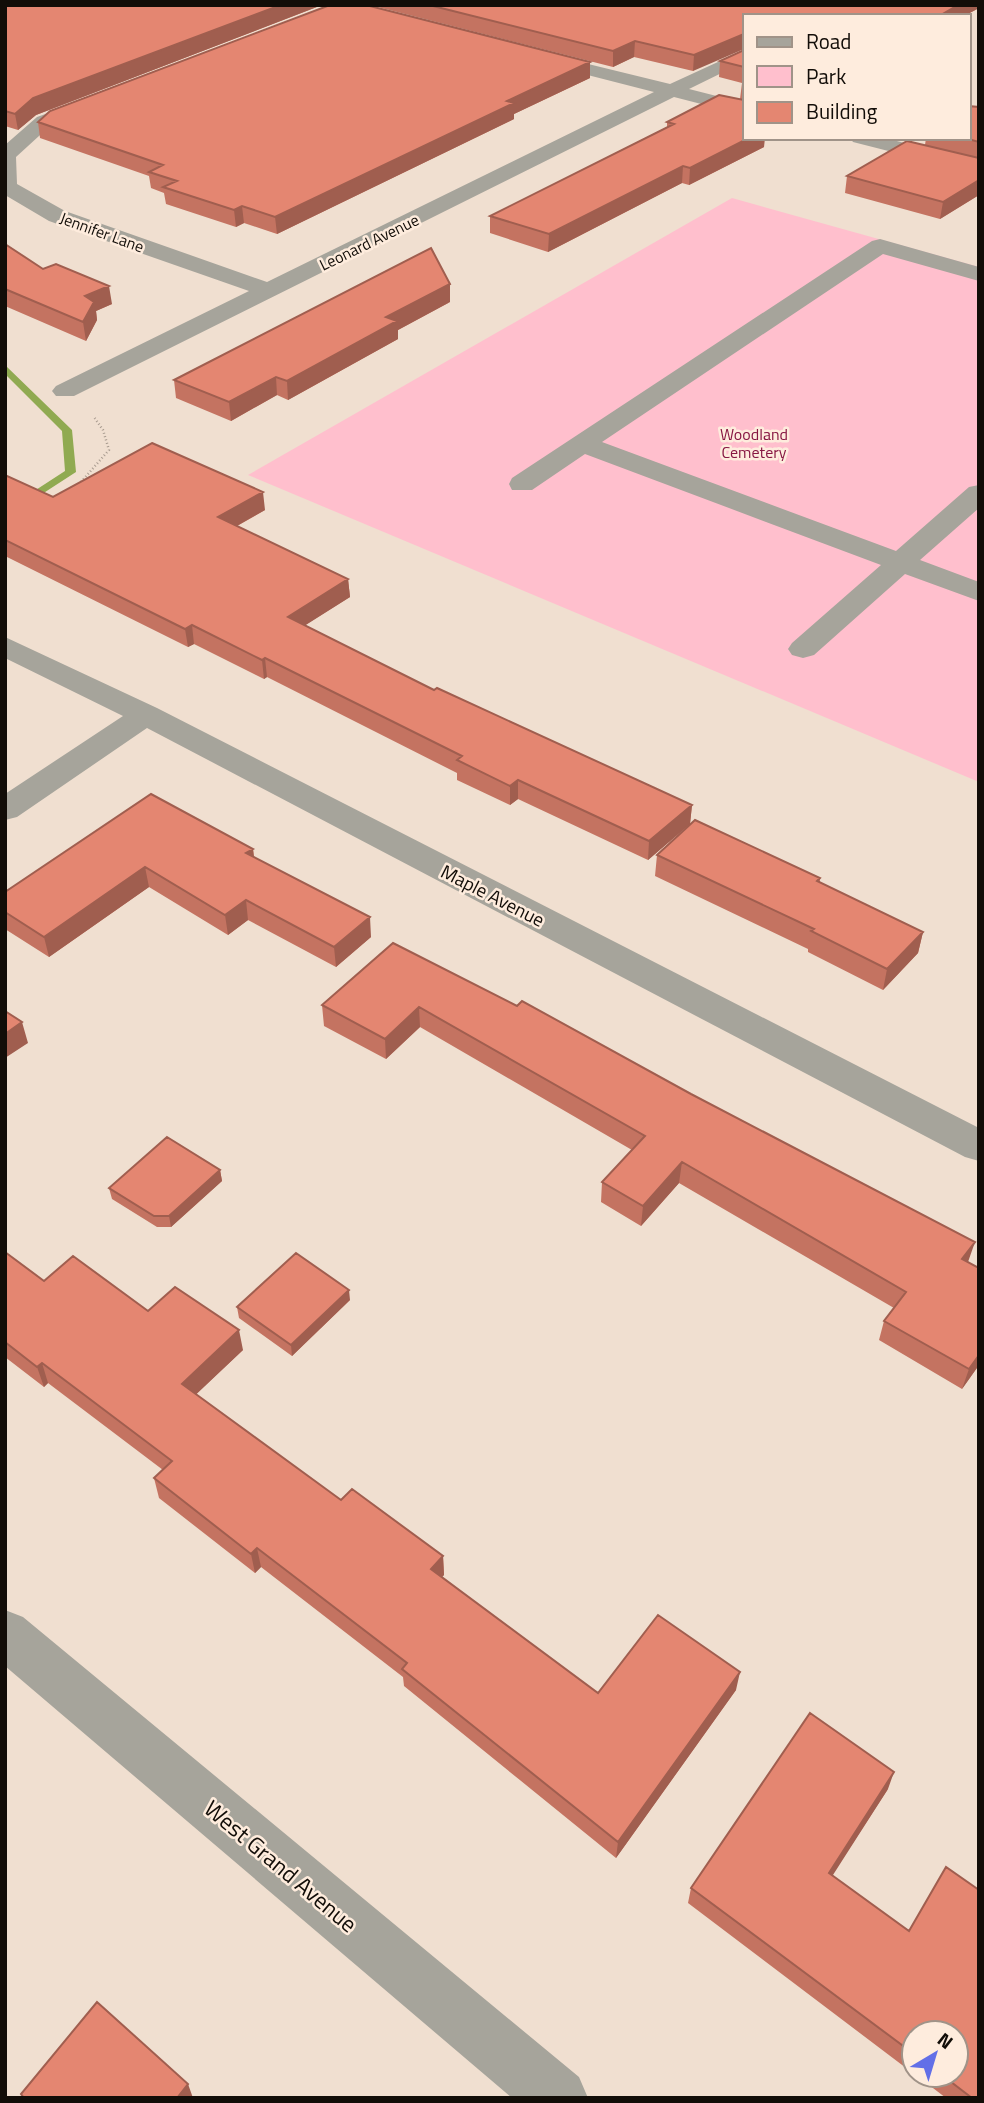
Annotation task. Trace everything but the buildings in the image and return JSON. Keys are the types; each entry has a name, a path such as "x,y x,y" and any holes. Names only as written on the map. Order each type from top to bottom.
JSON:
{"street":[{"path":"515,51 743,109"},
{"name":"Leonard Avenue","path":"65,391 743,56"},
{"name":"Jennifer Lane","path":"109,96 44,121 6,155 7,187 57,216 271,291"},
{"path":"868,140 979,168"},
{"path":"522,484 880,246 979,274"},
{"path":"582,444 979,592"},
{"path":"803,649 979,493"},
{"name":"Maple Avenue","path":"5,646 146,715 979,1146"},
{"path":"5,810 146,715"},
{"name":"West Grand Avenue","path":"5,1634 558,2098"}],"path":[{"path":"65,391 92,413 103,430 109,450 85,480 74,488"}],"green space":[{"name":"Woodland Cemetery","path":"732,198 979,267 979,782 248,475"}],"waterway":[{"path":"5,368 67,430 71,472 5,515"}]}
